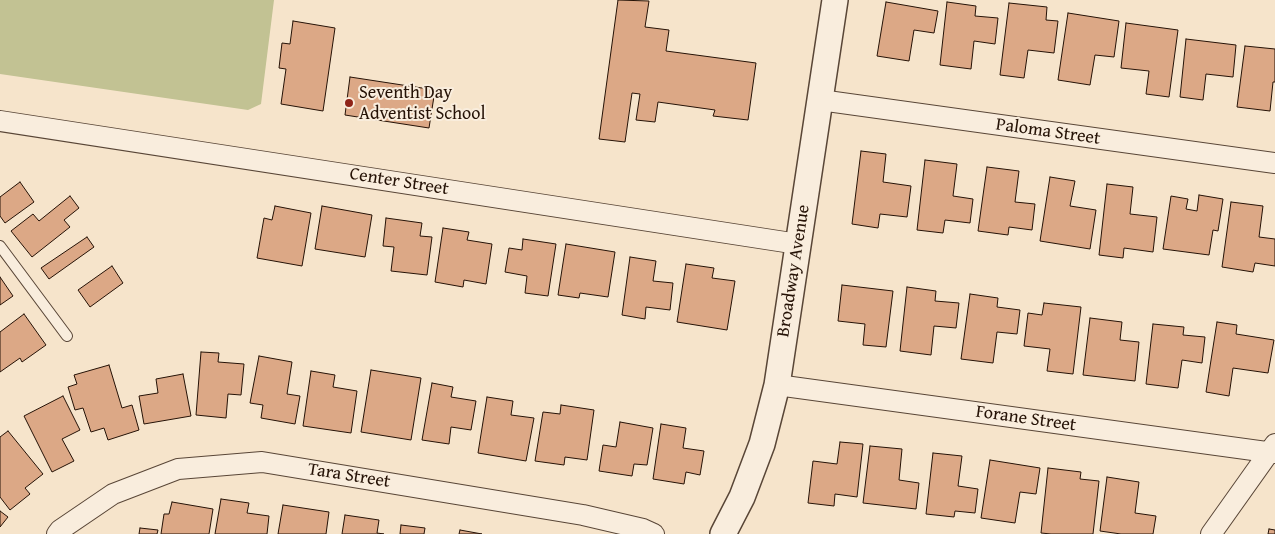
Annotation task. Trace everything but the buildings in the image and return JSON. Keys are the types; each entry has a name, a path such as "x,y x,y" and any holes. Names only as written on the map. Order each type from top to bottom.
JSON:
{"street":[{"name":"Broadway Avenue","path":"723,534 742,498 762,444 777,385 835,0"},
{"name":"Paloma Street","path":"820,100 1275,163"},
{"name":"Center Street","path":"0,121 798,244"},
{"name":"Forane Street","path":"777,385 1273,450"},
{"path":"1211,534 1273,450"},
{"name":"Tara Street","path":"57,534 60,530 113,494 178,469 262,462 583,515 643,529 654,534"}],"lane":[{"path":"0,246 67,336"}],"green space":[{"path":"0,0 274,0 261,104 248,110 0,74"}],"place":[{"name":"Seventh Day Adventist School","path":"349,103"}]}
